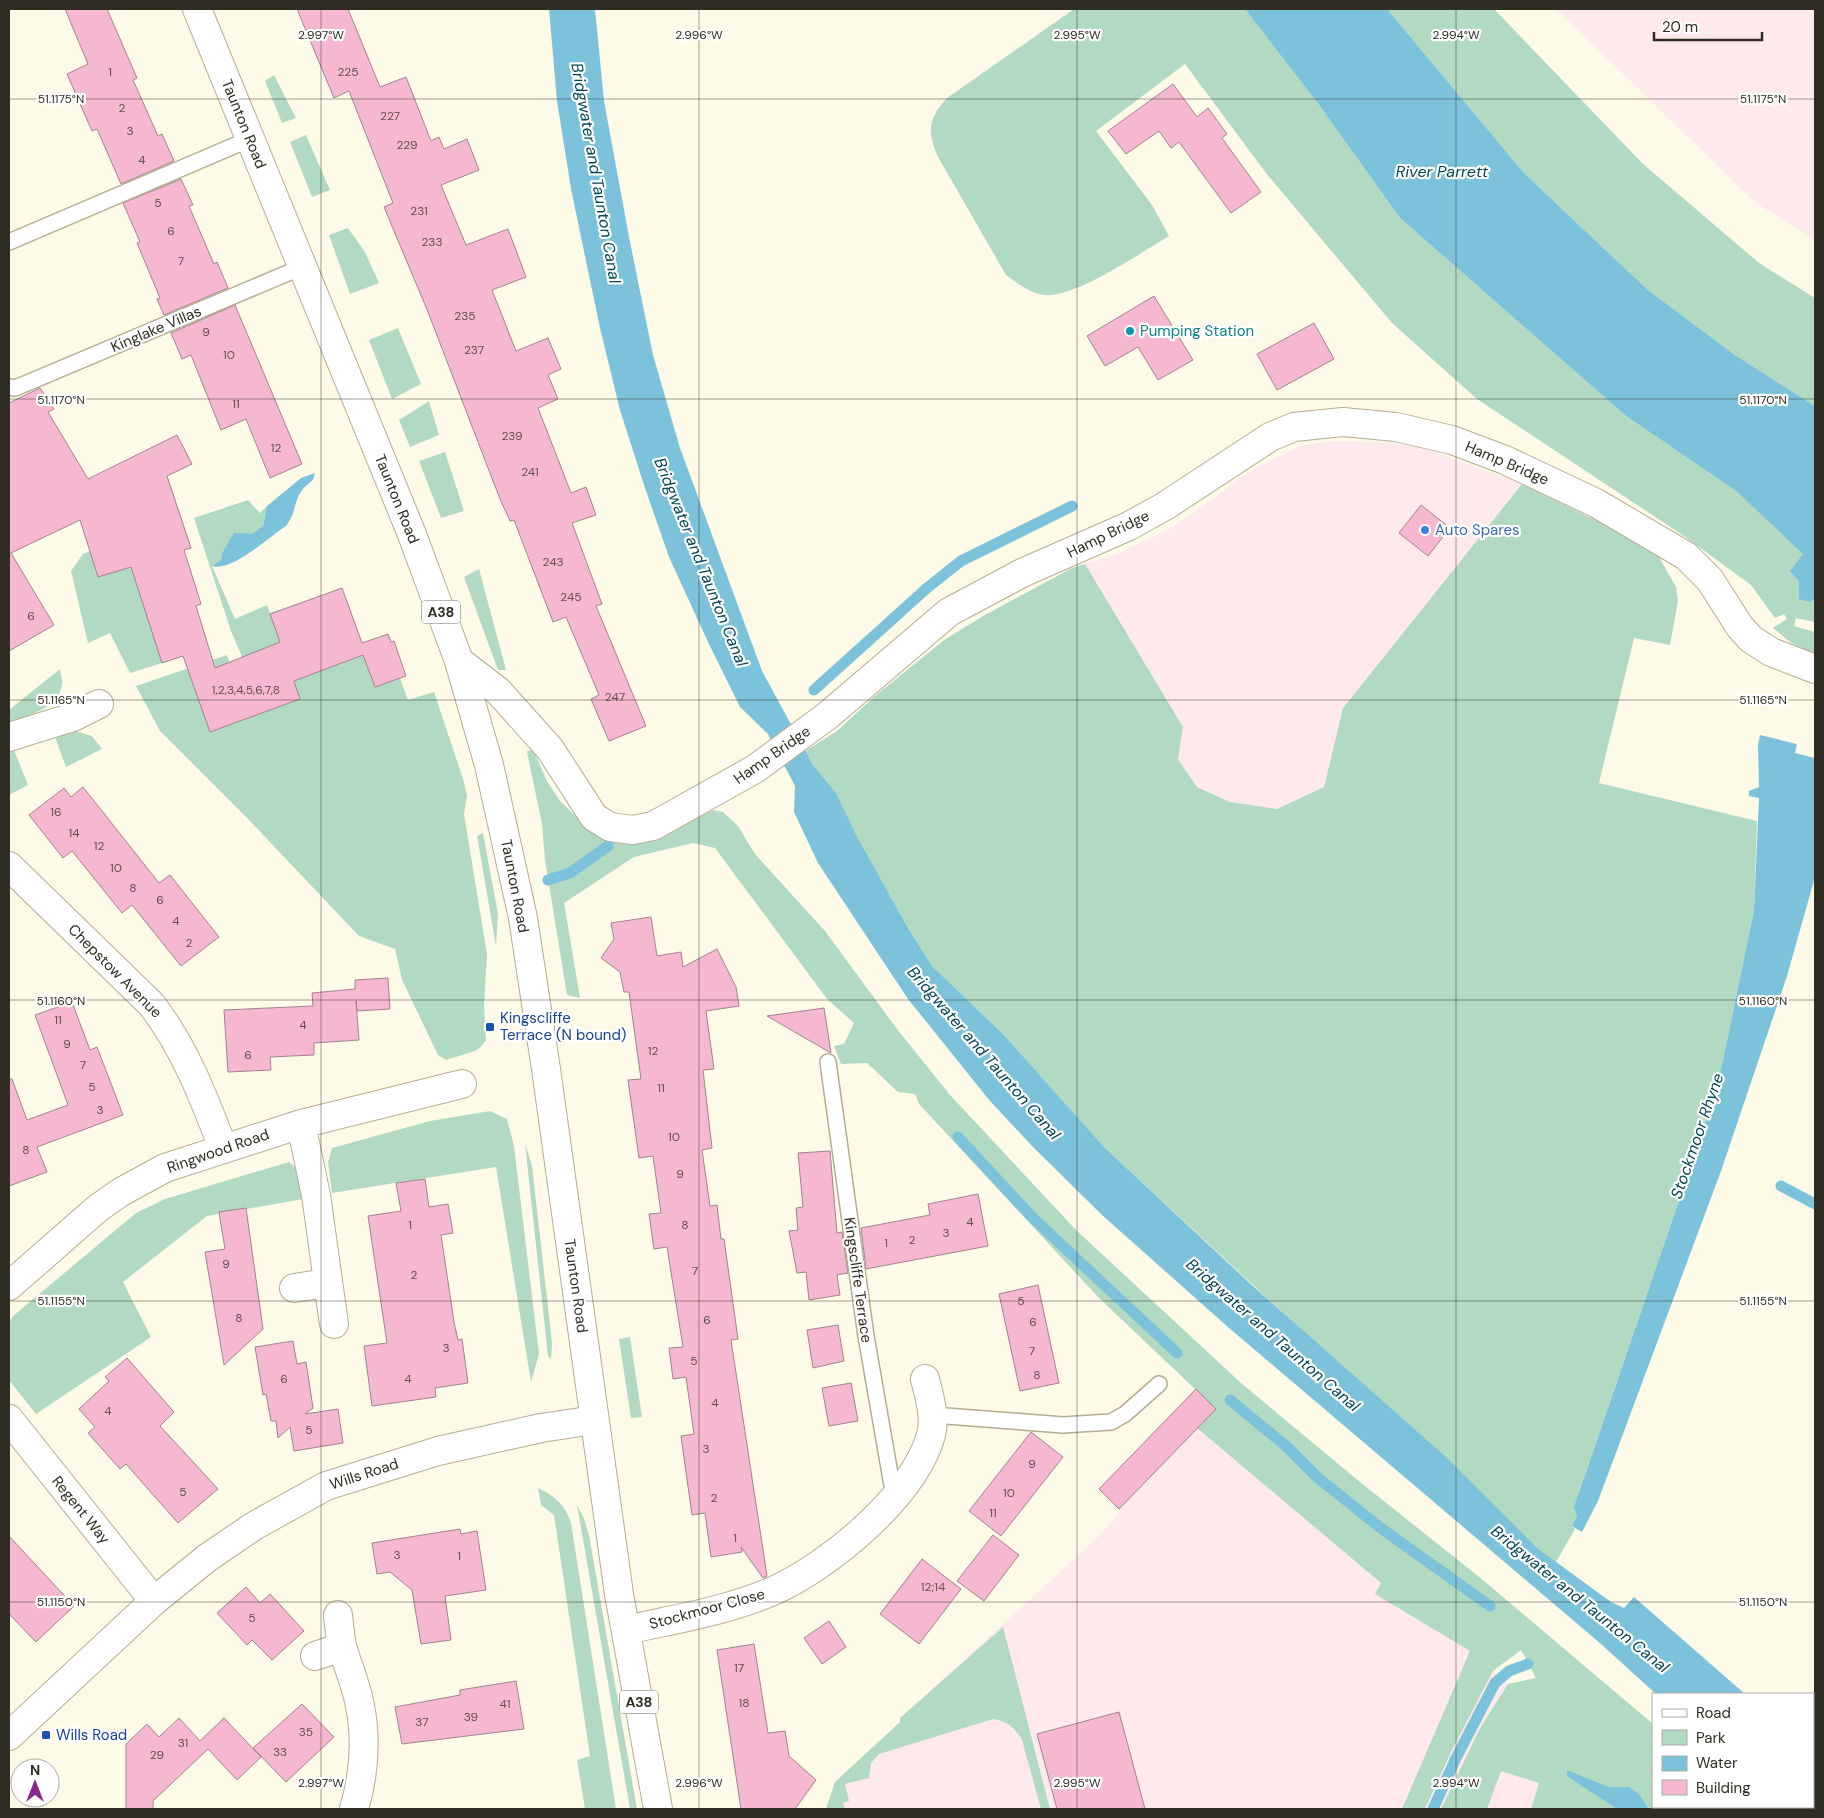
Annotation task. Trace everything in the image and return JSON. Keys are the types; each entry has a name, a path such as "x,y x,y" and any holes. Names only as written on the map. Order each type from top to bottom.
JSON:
{"street":[{"name":"Taunton Road","path":"197,9 411,532 459,662 489,766 523,918 546,1069 594,1420 626,1630 658,1809"},
{"name":"Hamp Bridge","path":"459,662 498,691 550,749 594,817 610,827 633,830 654,826 747,774 828,716 949,612 1022,572 1129,526 1165,506 1270,437 1294,427 1334,422 1396,427 1452,440 1505,460 1596,503 1686,556 1710,580 1740,627 1751,639 1771,652 1815,669"},
{"path":"9,737 73,717 99,704"},
{"name":"Chepstow Avenue","path":"9,866 151,1004 166,1023 205,1102 223,1148"},
{"name":"Ringwood Road","path":"9,1286 81,1222 121,1192 166,1168 301,1124 462,1084"},
{"path":"301,1124 316,1195 334,1324"},
{"path":"294,1288 327,1283"},
{"name":"Stockmoor Close","path":"626,1630 748,1600 773,1591 805,1574 858,1535 894,1497 910,1476 925,1449 931,1434 933,1415 926,1378"},
{"name":"Regent Way","path":"9,1419 154,1601"},
{"name":"Wills Road","path":"9,1736 154,1601 207,1558 254,1526 326,1486 438,1451 542,1428 594,1420"},
{"path":"338,1615 342,1647 360,1702 362,1724 363,1761 360,1788 354,1809"},
{"path":"314,1656 342,1647"}],"lane":[{"path":"9,242 250,138"},
{"name":"Kinglake Villas","path":"9,387 15,388 302,267"},
{"name":"Kingscliffe Terrace","path":"828,1062 866,1336 894,1497"},
{"path":"933,1415 1063,1425 1111,1422 1125,1414 1159,1384"}],"shaded area":[{"path":"1556,9 1815,9 1815,240 1756,203"},
{"path":"1339,441 1394,443 1426,449 1522,484 1343,708 1324,787 1277,809 1230,802 1197,787 1178,759 1183,727 1085,564 1117,554 1174,526 1257,467 1298,447"},
{"path":"1197,1428 1381,1583 1376,1594 1470,1651 1508,1684 1480,1728 1539,1783 1598,1809 826,1809 835,1782 900,1722 900,1718 1092,1543 1119,1514 1119,1509"}],"green space":[{"path":"1074,9 1245,9 1319,105 1400,218 1626,416 1736,491 1804,554 1799,581 1810,602 1815,599 1815,622 1796,618 1794,626 1815,632 1815,655 1790,642 1773,628 1787,619 1784,614 1775,618 1751,585 1684,536 1477,399 1392,323 1266,173 1185,64 1096,131 1152,205 1169,236 1108,273 1057,294 1044,295 1033,292 1006,275 938,157 932,140 931,126 936,112 947,98"},
{"path":"1387,9 1494,9 1642,163 1759,263 1815,298 1815,406 1735,355 1648,290 1525,174"},
{"path":"274,75 296,118 282,123 265,81"},
{"path":"306,135 330,190 312,197 290,142"},
{"path":"348,228 365,252 379,283 350,294 329,235"},
{"path":"398,328 421,384 392,399 369,340"},
{"path":"429,401 439,435 410,447 399,420"},
{"path":"445,452 464,511 441,518 419,461"},
{"path":"1522,484 1632,538 1659,557 1676,587 1678,601 1670,645 1634,638 1599,783 1757,821 1754,910 1723,1060 1710,1110 1580,1489 1577,1515 1572,1526 1575,1529 1556,1562 1537,1548 1105,1148 1004,1035 932,966 855,835 836,793 813,765 805,751 837,731 875,696 944,640 983,616 1072,568 1085,564 1183,727 1178,759 1197,787 1230,802 1277,809 1324,787 1343,708"},
{"path":"248,500 260,513 267,506 263,526 252,534 234,534 222,553 221,560 212,566 235,619 267,605 270,613 280,610 298,661 334,666 363,655 375,687 400,678 408,700 434,692 467,796 464,814 487,954 484,1005 486,1040 475,1051 446,1060 438,1055 402,980 395,949 359,936 249,820 160,731 136,686 227,655 231,666 192,681 210,732 300,699 283,651 245,664 231,631 194,518"},
{"path":"90,551 131,567 162,663 130,673 110,633 88,643 71,571 83,554"},
{"path":"479,569 506,670 498,670 464,577"},
{"path":"60,669 62,684 60,692 55,699 41,710 9,722 9,710"},
{"path":"76,731 92,736 102,749 66,767 55,737"},
{"path":"533,749 547,781 560,801 592,832 610,839 639,844 713,810 723,812 738,826 755,854 825,931 897,1029 950,1095 1076,1230 1241,1383 1360,1482 1483,1580 1652,1723 1652,1808 1759,1809 1531,1809 1539,1783 1501,1771 1487,1809 1441,1809 1480,1728 1508,1684 1536,1678 1521,1650 1493,1671 1450,1754 1425,1809 1402,1809 1470,1651 1375,1594 1381,1583 1197,1428 1216,1409 1098,1297 919,1104 915,1094 898,1092 867,1063 841,1064 834,1046 844,1044 854,1023 827,999 715,848 693,843 634,857 564,903 580,998 567,995 545,860 542,824 527,752"},
{"path":"14,750 28,785 9,795 9,753"},
{"path":"483,833 498,914 496,946 477,836"},
{"path":"490,1111 507,1119 514,1146 539,1354 531,1382 496,1167 332,1193 328,1162 332,1148 430,1121"},
{"path":"525,1143 532,1166 552,1342 551,1359 548,1356"},
{"path":"289,1162 300,1172 303,1199 207,1216 123,1282 151,1337 36,1414 9,1380 9,1323 13,1316 136,1213 165,1199"},
{"path":"630,1337 642,1417 631,1418 619,1339"},
{"path":"538,1488 559,1502 566,1511 571,1523 616,1809 585,1809 577,1760 590,1756 554,1515 541,1505"},
{"path":"577,1505 589,1535 637,1809 630,1809"},
{"path":"1003,1627 1050,1809 1041,1809 1022,1740 1006,1723 993,1719 879,1754 871,1763 869,1778 845,1784 849,1801 843,1803 845,1809 826,1809 835,1782 900,1722 900,1718"}],"water":[{"name":"Bridgwater and Taunton Canal","path":"549,9 595,9 604,101 629,237 653,355 680,448 762,671 813,765 836,793 856,835 908,928 932,966 1004,1035 1105,1148 1254,1287 1446,1457 1537,1548 1611,1602 1624,1608 1634,1597 1744,1693 1655,1693 1601,1644 1229,1328 1102,1215 1033,1147 990,1101 908,999 818,863 794,812 795,786 768,734 740,707 669,557 620,410 600,328 571,189 557,101"},
{"name":"River Parrett","path":"1245,9 1387,9 1525,174 1648,290 1735,355 1815,406 1815,599 1810,602 1799,599 1799,581 1790,571 1803,554 1736,491 1626,416 1400,218 1319,105"},
{"path":"315,473 313,480 298,497 293,514 286,526 240,559 230,564 212,566 221,560 222,553 234,533 252,534 263,526 267,506 301,478"},
{"path":"1760,735 1797,744 1795,753 1815,758 1815,877 1787,976 1721,1171 1598,1501 1582,1532 1572,1526 1577,1515 1574,1507 1710,1110 1723,1060 1754,910 1759,798 1749,796 1749,791 1759,787 1758,744"},
{"path":"1814,1752 1815,1809 1796,1808 1814,1808"},
{"path":"1567,1770 1608,1787 1629,1787 1639,1794 1649,1809 1617,1809 1567,1776"}],"building":[{"path":"65,9 107,9 137,78 133,80 158,136 162,134 174,161 121,184 97,129 92,131 67,74 88,64"},
{"path":"297,9 348,9 380,87 406,77 431,141 439,137 444,149 467,139 479,170 441,185 466,245 508,229 526,277 492,290 516,351 548,338 561,369 548,375 558,399 538,408 571,493 586,487 596,515 572,523 602,604 596,606 646,726 609,741 591,699 599,695 566,617 553,622 514,520 510,521 500,499 428,312 384,207 393,203 349,91 334,98"},
{"path":"1173,84 1197,117 1208,108 1227,134 1222,138 1261,192 1231,213 1179,142 1171,148 1159,131 1126,154 1108,131"},
{"path":"181,179 193,205 189,206 214,264 217,262 228,288 164,315 157,299 160,298 137,243 140,242 123,203"},
{"name":"Pumping Station","path":"1154,296 1193,360 1158,380 1138,347 1105,366 1087,336"},
{"path":"235,305 302,464 270,478 246,419 221,430 191,355 182,359 171,333"},
{"path":"1314,323 1334,359 1277,390 1257,354"},
{"path":"40,388 54,409 48,412 88,479 177,435 192,464 167,476 191,548 184,550 201,604 196,606 215,668 280,642 270,614 342,588 362,643 388,634 391,642 394,641 406,676 375,687 363,655 294,681 300,699 210,732 183,656 162,663 131,567 98,577 80,520 11,553 54,625 9,651 9,403"},
{"name":"Auto Spares","path":"1421,505 1450,528 1428,556 1399,533"},
{"path":"83,787 159,883 170,875 219,937 181,966 132,905 122,913 72,851 63,858 29,815 64,788 71,797"},
{"path":"651,917 657,956 681,952 683,967 717,949 736,987 739,1006 706,1011 714,1069 703,1070 712,1148 702,1150 710,1206 717,1205 721,1239 724,1239 738,1339 731,1340 767,1576 763,1578 741,1547 742,1552 711,1557 705,1513 692,1515 681,1436 694,1434 686,1377 673,1379 669,1348 683,1347 667,1247 654,1249 649,1214 661,1213 653,1156 639,1158 628,1080 641,1079 629,992 624,992 620,972 601,958 614,939 611,923"},
{"path":"388,978 390,1009 357,1011 356,1001 359,1040 314,1043 314,1055 270,1057 271,1070 228,1072 224,1010 313,1006 312,993 355,989 355,980"},
{"path":"72,1002 90,1050 97,1047 123,1115 37,1147 47,1172 9,1186 9,1079 12,1079 27,1120 68,1105 35,1015"},
{"path":"824,1008 831,1053 767,1016"},
{"path":"830,1151 837,1233 842,1232 848,1273 837,1275 840,1295 809,1300 806,1272 797,1273 789,1231 798,1230 796,1208 803,1207 798,1153"},
{"path":"425,1179 429,1207 448,1204 453,1233 441,1235 454,1322 458,1340 462,1339 468,1383 435,1388 436,1397 372,1406 364,1346 387,1343 368,1216 401,1211 396,1183"},
{"path":"978,1194 988,1246 866,1269 861,1228 930,1215 928,1204"},
{"path":"246,1208 263,1329 224,1365 205,1252 225,1249 219,1212"},
{"path":"1038,1285 1059,1383 1020,1391 999,1294"},
{"path":"838,1325 844,1361 813,1368 807,1330"},
{"path":"293,1341 297,1364 306,1362 313,1408 305,1414 338,1409 343,1443 294,1451 290,1427 278,1438 276,1421 271,1421 266,1394 263,1395 255,1347"},
{"path":"127,1358 174,1412 160,1426 218,1489 178,1523 126,1464 120,1469 88,1433 95,1427 79,1409 109,1381 105,1377"},
{"path":"851,1383 858,1421 829,1426 822,1388"},
{"path":"1196,1389 1216,1409 1119,1509 1099,1489"},
{"path":"1031,1432 1063,1457 1001,1536 969,1511"},
{"path":"460,1529 461,1534 477,1531 486,1590 445,1596 451,1640 421,1644 412,1590 390,1572 377,1574 372,1543"},
{"path":"993,1535 1019,1555 984,1601 957,1581"},
{"path":"9,1536 74,1606 36,1642 9,1614"},
{"path":"922,1559 961,1589 919,1644 880,1614"},
{"path":"246,1587 260,1603 270,1594 304,1631 272,1660 252,1640 247,1645 217,1613"},
{"path":"829,1621 846,1647 822,1664 804,1638"},
{"path":"754,1644 768,1733 785,1731 789,1756 816,1780 795,1809 741,1809 717,1650"},
{"path":"516,1681 524,1729 402,1744 395,1707 460,1695 460,1690"},
{"path":"302,1704 334,1737 286,1782 253,1748"},
{"path":"1119,1712 1145,1809 1057,1809 1037,1734"},
{"path":"179,1718 200,1741 224,1718 261,1757 237,1780 208,1749 153,1801 153,1809 126,1809 126,1744 147,1724 159,1737"}],"waterway":[{"path":"814,690 927,588 961,561 1072,506"},
{"path":"548,880 570,873 608,846"},
{"path":"958,1137 1033,1218 1177,1353"},
{"path":"1781,1186 1815,1204"},
{"path":"1230,1400 1286,1446 1317,1477 1382,1529 1490,1606"},
{"name":"Stockmoor Rhyne","path":"1433,1809 1456,1758 1495,1683 1509,1671 1528,1664"}],"place":[{"name":"Pumping Station","path":"1130,331"},
{"name":"Auto Spares","path":"1425,530"},
{"name":"Kingscliffe Terrace (N bound)","path":"490,1027"},
{"name":"Wills Road","path":"46,1735"}]}
